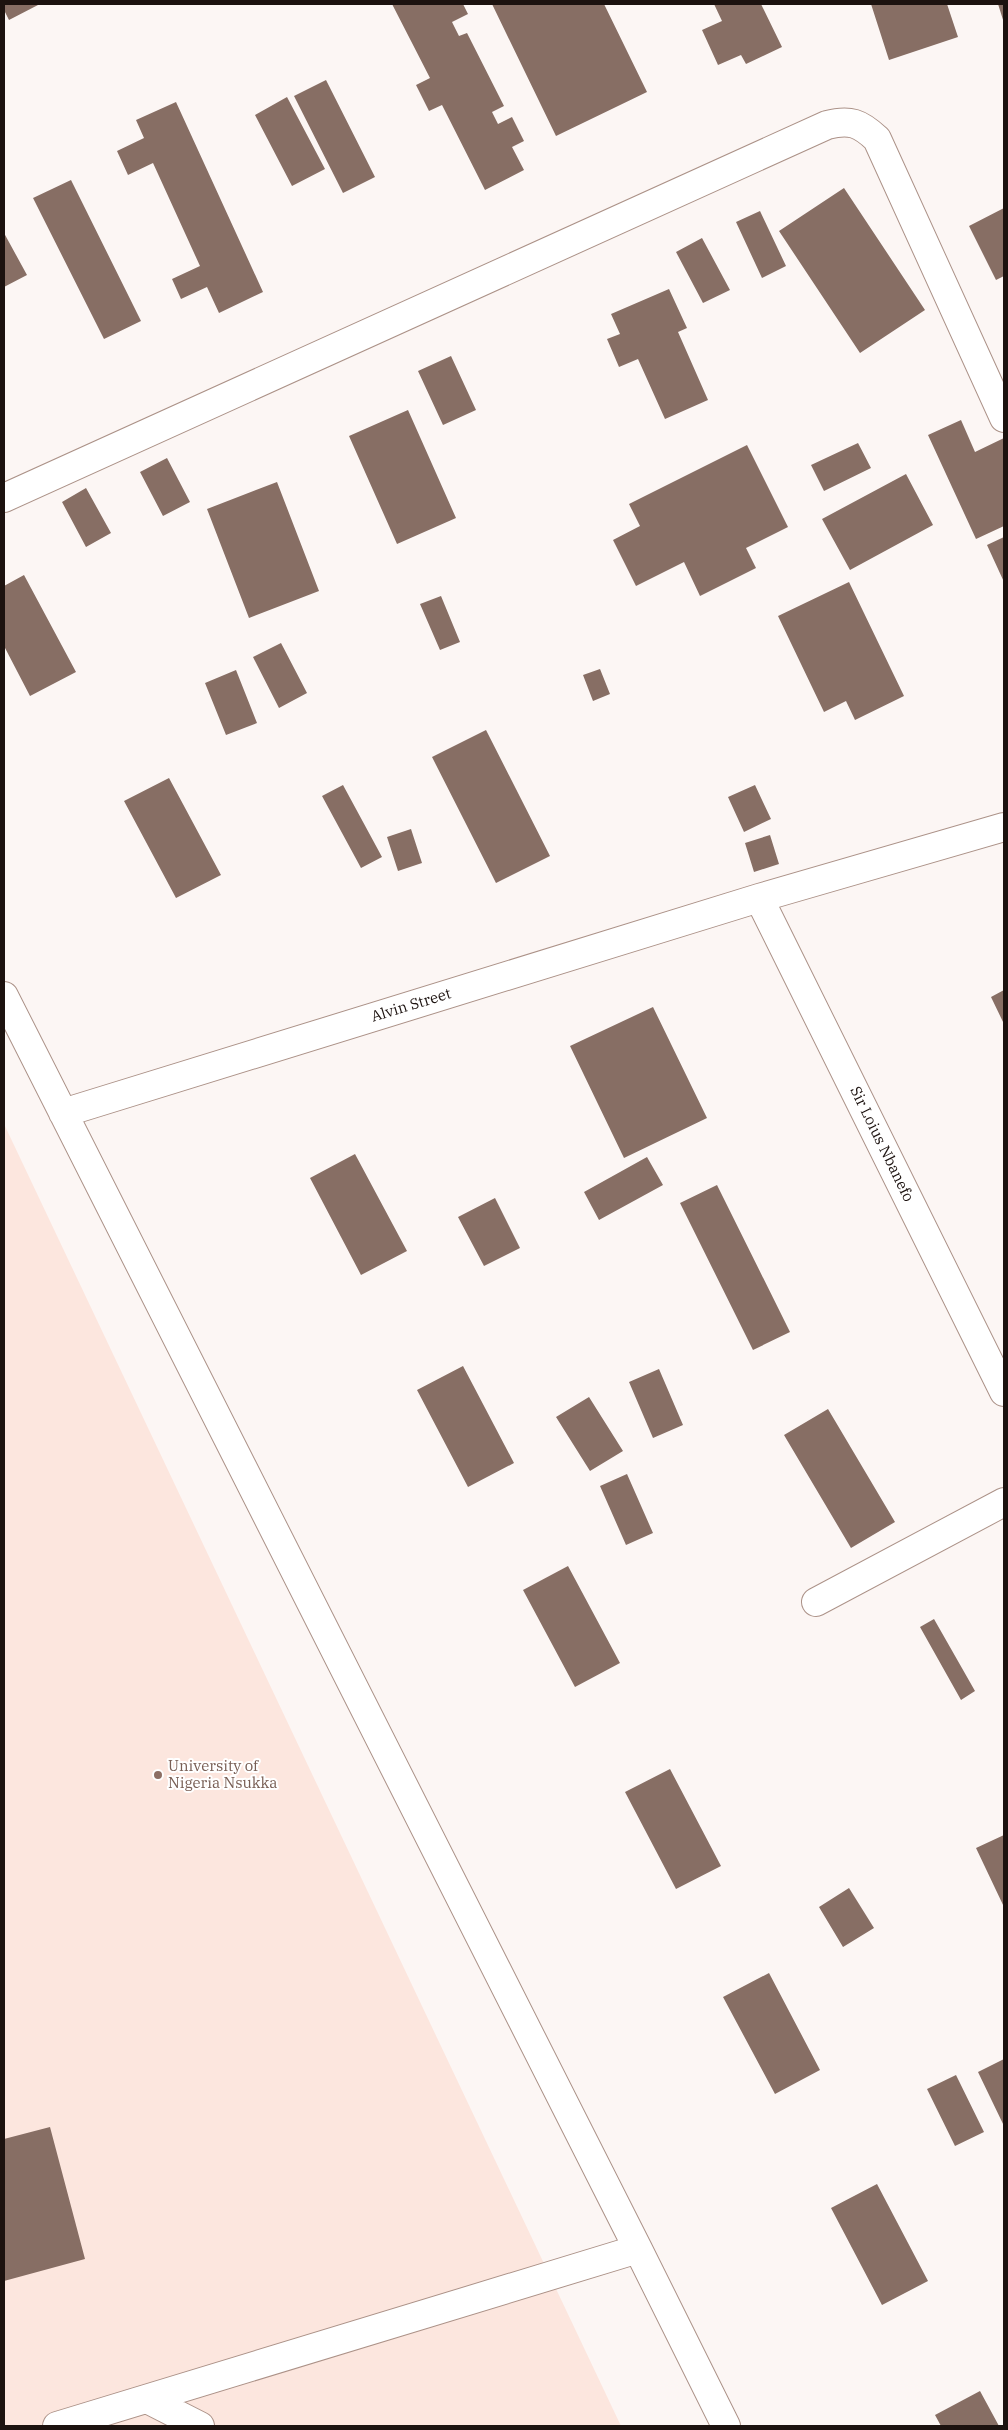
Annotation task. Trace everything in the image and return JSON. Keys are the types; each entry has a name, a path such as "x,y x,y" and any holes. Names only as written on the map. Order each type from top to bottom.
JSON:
{"street":[{"path":"4,498 827,125 842,121 863,126 877,138 1004,418"},
{"name":"Alvin Street","path":"63,1113 759,898 1004,827"},
{"name":"Sir Loius Nbanefo","path":"759,898 1004,1392"},
{"path":"4,996 726,2426"},
{"path":"816,1602 1004,1502"},
{"path":"57,2426 638,2249"},
{"path":"147,2399 200,2426"}],"shaded area":[{"name":"University of Nigeria Nsukka","path":"4,1124 621,2426 4,2426"}],"building":[{"path":"4,4 38,5 9,20 4,10"},
{"path":"392,4 463,4 468,14 452,22 459,36 467,33 504,106 492,112 498,124 512,117 524,141 512,147 524,170 485,190 442,105 429,111 416,85 430,78"},
{"path":"492,4 604,4 647,92 556,136"},
{"path":"714,4 761,4 782,47 746,64 741,55 718,65 702,30 722,21"},
{"path":"871,4 947,4 958,37 889,60"},
{"path":"998,4 1004,4 1004,23"},
{"path":"326,80 375,177 343,193 294,96"},
{"path":"287,97 325,169 292,186 255,115"},
{"path":"176,102 263,292 219,313 207,287 181,299 172,279 200,266 153,163 128,175 117,151 144,138 136,120"},
{"path":"71,180 141,321 104,339 33,198"},
{"path":"844,188 925,310 860,353 779,231"},
{"path":"1004,208 1004,276 996,280 969,226"},
{"path":"760,211 786,266 762,278 736,222"},
{"path":"4,233 27,275 4,287"},
{"path":"702,238 730,290 703,303 676,252"},
{"path":"669,289 687,328 678,332 708,400 665,419 638,359 619,367 607,339 620,334 611,314"},
{"path":"451,356 476,410 443,425 418,371"},
{"path":"408,410 456,518 397,544 349,436"},
{"path":"961,420 975,452 1004,438 1004,526 976,539 928,435"},
{"path":"858,443 871,468 824,491 811,465"},
{"path":"747,445 788,527 746,548 756,568 700,596 684,562 636,586 613,540 640,526 629,504"},
{"path":"167,458 190,502 163,516 140,472"},
{"path":"906,474 933,525 850,570 822,519"},
{"path":"277,482 319,591 249,618 207,509"},
{"path":"86,488 111,533 86,547 62,502"},
{"path":"1004,537 1004,582 987,545"},
{"path":"24,575 76,672 30,696 4,646 4,586"},
{"path":"849,582 904,696 855,720 846,701 824,712 778,616"},
{"path":"441,596 460,642 440,650 420,604"},
{"path":"281,643 307,693 279,708 253,657"},
{"path":"600,669 610,694 593,701 583,675"},
{"path":"236,670 257,723 226,735 205,683"},
{"path":"486,730 550,856 496,883 432,757"},
{"path":"169,778 221,875 176,898 124,801"},
{"path":"343,785 382,857 361,868 322,796"},
{"path":"755,785 771,819 744,832 728,797"},
{"path":"411,829 422,863 398,871 387,837"},
{"path":"770,835 779,864 754,872 745,843"},
{"path":"1004,990 1004,1024 991,997"},
{"path":"653,1007 707,1118 624,1158 570,1046"},
{"path":"355,1154 407,1251 361,1275 310,1178"},
{"path":"647,1157 663,1185 599,1220 584,1192"},
{"path":"717,1185 790,1332 753,1350 680,1203"},
{"path":"495,1198 520,1248 484,1266 458,1217"},
{"path":"463,1366 514,1463 468,1487 417,1390"},
{"path":"659,1369 683,1425 653,1438 629,1382"},
{"path":"589,1397 623,1451 590,1471 556,1417"},
{"path":"828,1409 895,1522 851,1548 784,1435"},
{"path":"627,1474 653,1533 626,1545 600,1486"},
{"path":"568,1566 620,1663 575,1687 523,1590"},
{"path":"934,1619 975,1691 961,1700 920,1627"},
{"path":"670,1769 721,1866 676,1889 625,1792"},
{"path":"1004,1835 1004,1907 976,1848"},
{"path":"849,1888 874,1928 843,1947 819,1907"},
{"path":"769,1973 820,2070 775,2094 723,1997"},
{"path":"1004,2059 1004,2126 978,2072"},
{"path":"956,2075 984,2132 955,2146 927,2089"},
{"path":"50,2127 85,2259 4,2281 4,2139"},
{"path":"877,2184 928,2281 882,2305 831,2208"},
{"path":"980,2391 999,2426 941,2426 935,2415"}],"place":[{"name":"University of Nigeria Nsukka","path":"158,1775"}]}
